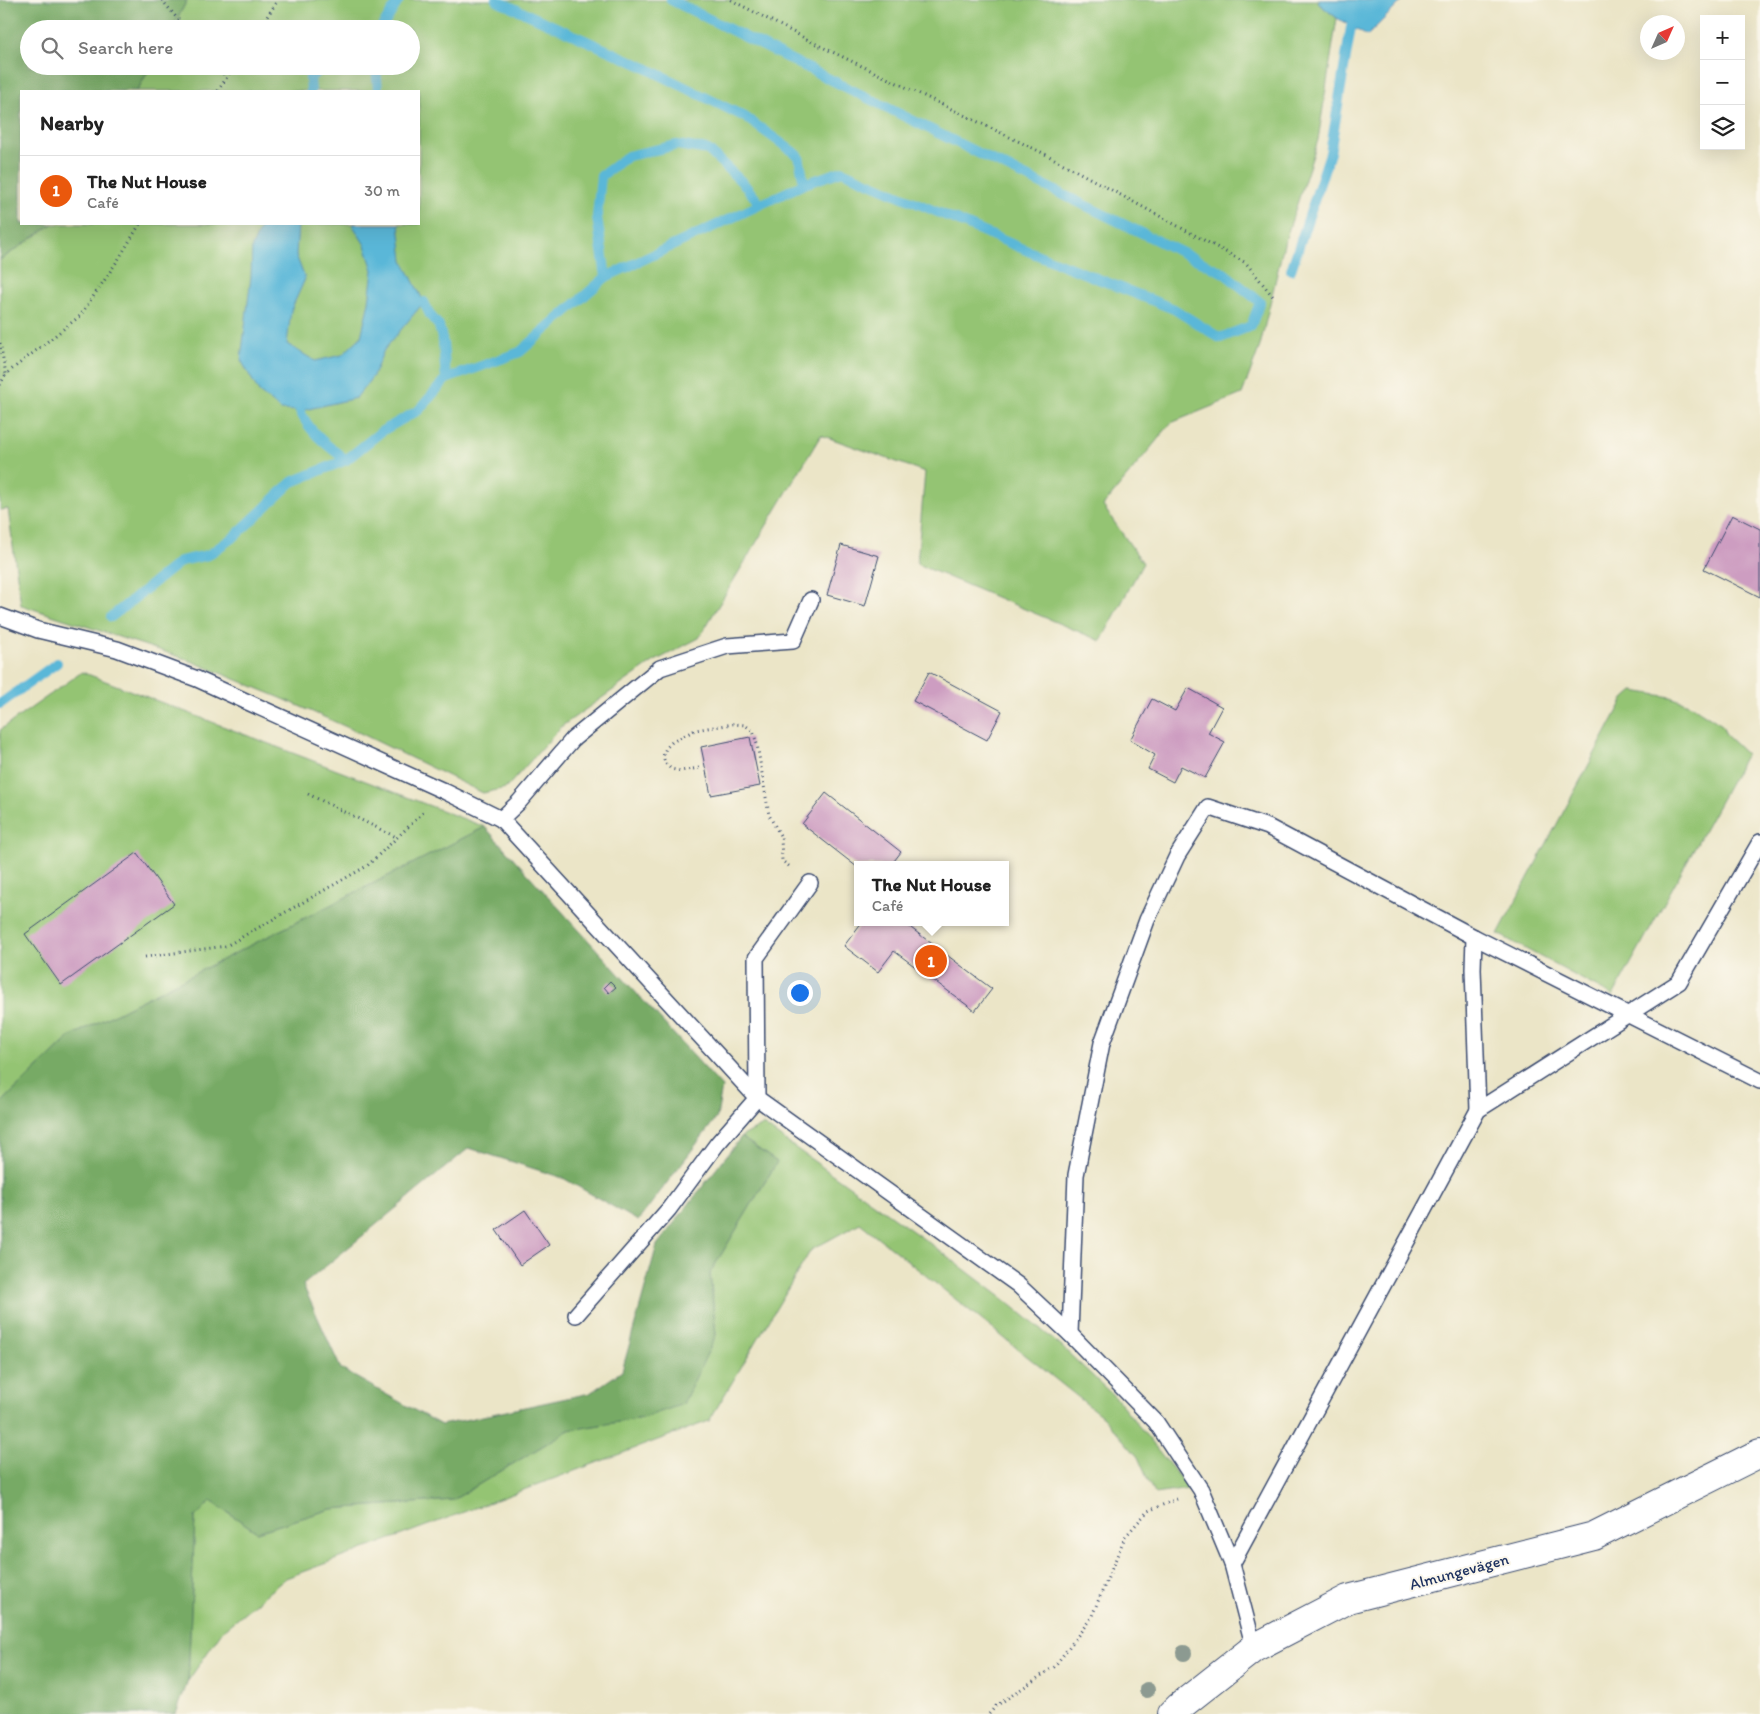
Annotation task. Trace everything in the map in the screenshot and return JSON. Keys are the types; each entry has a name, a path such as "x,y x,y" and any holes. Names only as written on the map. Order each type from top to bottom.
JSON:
{"street":[{"name":"Almungevägen","path":"1172,1714 1178,1706 1254,1648 1348,1600 1594,1536 1760,1453"}],"lane":[{"path":"501,819 519,802 573,739 660,668 727,646 793,642 811,600"},
{"path":"0,616 38,630 117,649 197,679 446,792 501,819 756,1098 1018,1285 1070,1334 1156,1422 1201,1490 1232,1564 1254,1648"},
{"path":"1070,1334 1076,1176 1102,1043 1147,920 1177,856 1208,807 1268,827 1474,937 1760,1081"},
{"path":"1232,1564 1478,1110 1679,982 1760,842"},
{"path":"576,1314 669,1208 717,1144 756,1098 756,958 810,883"},
{"path":"1474,937 1472,969 1478,1110"}],"path":[{"path":"162,0 179,20"},
{"path":"265,20 278,0"},
{"path":"732,0 818,45 1047,155 1246,263 1275,298"},
{"path":"219,90 226,77"},
{"path":"0,385 6,374 80,316 139,225"},
{"path":"0,343 6,374"},
{"path":"699,768 681,771 671,769 665,763 666,748 672,742 695,730 733,724 745,725 753,731 769,815 781,836 782,860 810,883"},
{"path":"145,958 226,946 367,866 446,792"},
{"path":"308,794 396,837"},
{"path":"989,1714 996,1706 1054,1667 1091,1618 1125,1537 1148,1510 1201,1490"}],"green space":[{"path":"0,0 187,0 177,20 20,20 20,75 146,75 138,90 20,90 20,225 52,225 0,260"},
{"path":"187,0 1320,0 1318,3 1337,18 1318,140 1284,244 1260,346 1242,394 1171,423 1103,506 1143,563 1101,641 917,564 925,472 821,435 699,638 653,662 562,726 506,788 483,793 360,733 186,659 21,605 8,509 0,510 0,260 52,225 420,225 420,90 138,90 146,75 420,75 420,20 177,20"},
{"path":"82,672 485,827 71,1036 0,1104 0,730"},
{"path":"1633,691 1671,697 1691,705 1722,725 1726,735 1746,754 1613,996 1498,934 1624,699"},
{"path":"485,827 722,1087 717,1117 638,1221 563,1178 469,1148 303,1285 341,1369 441,1425 590,1393 622,1371 657,1245 741,1137 777,1162 710,1273 716,1335 683,1404 643,1418 569,1430 453,1500 331,1509 257,1532 211,1501 195,1517 188,1681 176,1714 0,1714 0,1104 71,1036"},
{"path":"763,1125 935,1247 1005,1300 1061,1346 1118,1400 1189,1489 1154,1494 1138,1457 1103,1417 860,1223 811,1250 709,1421 286,1578 223,1630 188,1681 195,1517 211,1501 257,1532 331,1509 453,1500 569,1430 643,1418 716,1335 710,1273 777,1162 741,1137"}],"water":[{"path":"1320,0 1403,0 1367,36 1337,18 1318,3"},
{"path":"262,225 298,225 296,255 305,279 291,310 287,344 315,361 342,355 361,337 369,302 373,270 365,245 353,225 399,225 403,261 424,302 384,350 373,376 356,398 300,411 281,410 259,392 241,360 251,277 252,247"}],"building":[{"path":"1732,515 1760,529 1760,597 1704,569"},
{"path":"841,545 879,556 865,606 827,595"},
{"path":"929,672 1002,711 987,740 913,701"},
{"path":"1188,688 1222,707 1208,733 1225,742 1205,778 1181,766 1173,782 1148,769 1155,755 1130,740 1152,699 1175,711"},
{"path":"750,737 760,786 711,795 701,747"},
{"path":"826,793 901,852 894,861 854,861 854,865 802,824"},
{"path":"137,853 174,904 61,985 25,934"},
{"path":"859,926 908,926 992,989 975,1011 894,951 878,972 844,946"},
{"path":"610,981 616,987 609,993 604,987"},
{"path":"525,1210 549,1245 520,1265 496,1230"}],"waterway":[{"path":"387,20 399,0"},
{"path":"496,0 640,65 745,117 799,156 804,184"},
{"path":"111,617 181,561 208,555 235,536 292,482 346,460 382,431 419,410 446,379 520,352 606,277 804,184 842,171 1028,251 1174,309 1220,338 1251,326 1260,302 1224,273 671,0"},
{"path":"1291,270 1330,153 1351,27"},
{"path":"311,90 310,78 313,75"},
{"path":"377,75 378,90"},
{"path":"606,277 597,217 601,176 628,156 677,145 708,150 743,183 760,204"},
{"path":"424,302 430,315 439,326 443,343 446,379"},
{"path":"300,411 314,432 346,460"},
{"path":"0,704 57,663"}],"place":[{"name":"The Nut House","path":"931,961"}]}
